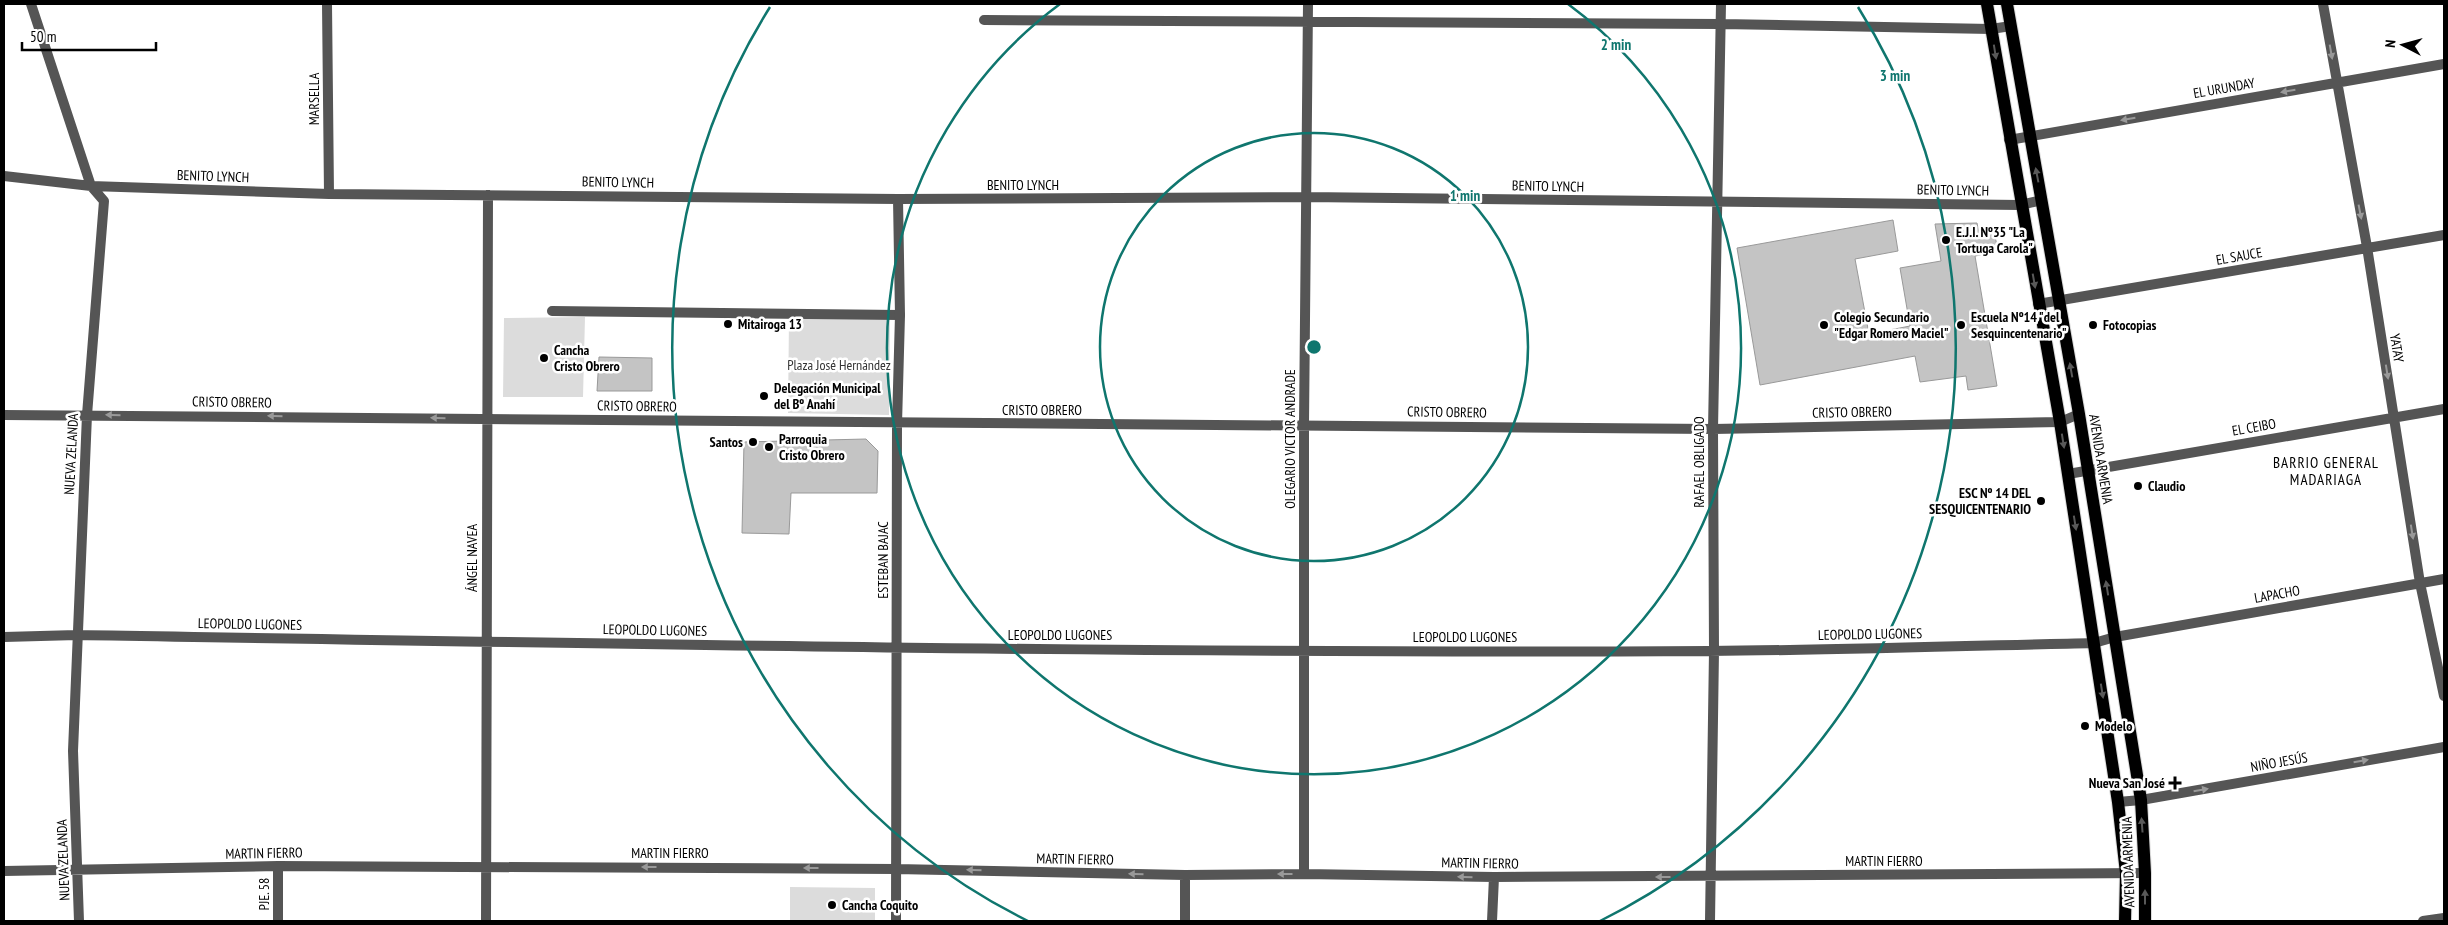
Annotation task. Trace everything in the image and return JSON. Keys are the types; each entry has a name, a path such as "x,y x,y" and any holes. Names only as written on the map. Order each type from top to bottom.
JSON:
{"main road":[{"name":"AVENIDA ARMENIA","path":"1987,4 2020,205 2060,422 2118,802 2126,873 2125,921"},
{"name":"AVENIDA ARMENIA","path":"2007,4 2060,301 2141,800 2145,873 2145,921"}],"street":[{"name":"NUEVA ZELANDA","path":"31,4 91,186 104,201 87,415 77,635 73,751 79,921"},
{"name":"MARSELLA","path":"328,4 329,194"},
{"name":"OLEGARIO VICTOR ANDRADE","path":"1304,874 1304,424 1308,4"},
{"name":"RAFAEL OBLIGADO","path":"1710,921 1714,651 1713,429 1721,4"},
{"name":"YATAY","path":"2323,4 2367,247 2420,583 2444,696"},
{"path":"984,20 1308,20 1991,29 2011,26"},
{"name":"EL URUNDAY","path":"2009,140 2444,64"},
{"name":"BENITO LYNCH","path":"4,176 91,186 329,194 898,199 1306,198 2020,205 2042,200"},
{"name":"ÁNGEL NAVEA","path":"486,921 488,194"},
{"name":"ESTEBAN BAJAC","path":"896,921 897,424 900,315 898,199"},
{"name":"EL SAUCE","path":"2038,304 2444,235"},
{"path":"552,311 900,315"},
{"name":"EL CEIBO","path":"2068,474 2444,408"},
{"name":"CRISTO OBRERO","path":"4,415 487,418 897,424 1304,424 1713,429 2060,422 2079,414"},
{"name":"LAPACHO","path":"2115,636 2444,579"},
{"name":"LEOPOLDO LUGONES","path":"4,637 77,635 897,648 1714,651 2094,643 2115,636"},
{"name":"NIÑO JESÚS","path":"2118,802 2141,800 2444,747"},
{"name":"MARTIN FIERRO","path":"4,871 278,866 487,866 1494,877 2145,873"},
{"name":"PJE. 58","path":"278,866 278,921"},
{"path":"1185,875 1185,921"},
{"path":"1492,921 1494,877"},
{"path":"2423,921 2444,918"}],"green space":[{"name":"Plaza José Hernández","path":"789,316 890,318 889,415 788,413"},
{"name":"Cancha Cristo Obrero","path":"585,317 583,397 503,397 504,318"},
{"name":"Cancha Coquito","path":"790,887 875,888 875,921 790,921"}],"building":[{"name":"Colegio Secundario \"Edgar Romero Maciel\"","path":"1893,220 1898,251 1855,259 1869,334 1910,326 1900,268 1941,261 1935,224 1977,223 1979,233 1994,230 1998,252 1975,256 1997,386 1968,390 1966,376 1920,382 1915,356 1760,385 1737,248"},
{"path":"599,357 652,358 652,391 597,391"},
{"name":"Parroquia Cristo Obrero","path":"866,439 878,451 877,493 791,493 789,534 742,533 744,442"}],"place":[{"name":"E.J.I. Nº35 \"La Tortuga Carola\"","path":"1946,240"},
{"name":"Mitairoga 13","path":"728,324"},
{"name":"Colegio Secundario \"Edgar Romero Maciel\"","path":"1824,325"},
{"name":"Escuela Nº14 \"del Sesquincentenario\"","path":"1961,325"},
{"name":"Fotocopias","path":"2093,325"},
{"name":"Cancha Cristo Obrero","path":"544,358"},
{"name":"Delegación Municipal del Bº Anahí","path":"764,396"},
{"name":"Santos","path":"753,442"},
{"name":"Parroquia Cristo Obrero","path":"769,447"},
{"name":"Claudio","path":"2138,486"},
{"name":"ESC Nº 14 DEL SESQUICENTENARIO","path":"2041,501"},
{"name":"Modelo","path":"2085,726"},
{"name":"Nueva San José","path":"2175,783"},
{"name":"Cancha Coquito","path":"832,905"}],"district":[{"name":"BARRIO GENERAL MADARIAGA","path":"2326,470"}]}
